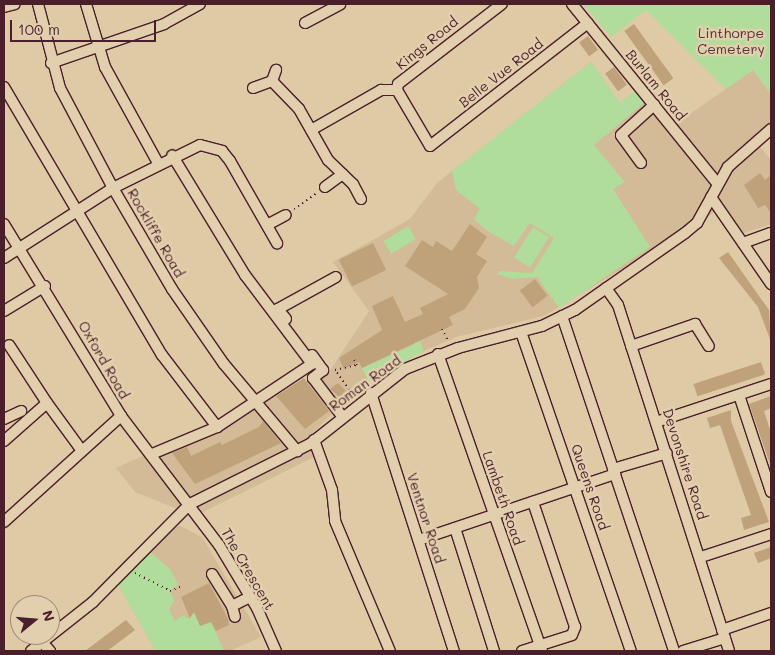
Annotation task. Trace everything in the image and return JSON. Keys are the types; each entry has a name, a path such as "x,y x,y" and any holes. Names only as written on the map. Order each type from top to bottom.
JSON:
{"street":[{"path":"4,7 15,4"},
{"name":"Rockliffe Road","path":"38,4 51,63 113,188 172,289 257,404 297,451"},
{"path":"86,4 97,47 158,163"},
{"path":"51,63 164,24 200,4"},
{"path":"305,23 340,4"},
{"name":"Kings Road","path":"397,90 405,78 502,4"},
{"name":"Burlam Road","path":"572,4 717,184"},
{"name":"Belle Vue Road","path":"397,90 430,146 588,23"},
{"path":"253,88 272,81 276,70"},
{"path":"272,81 311,130 328,160 344,174 361,199"},
{"path":"4,88 162,355 217,427"},
{"path":"311,130 381,90 397,90"},
{"path":"641,163 621,136 654,105"},
{"name":"Roman Road","path":"60,629 93,602 190,504 297,451 314,440 371,393 405,369 438,354 521,332 562,316 685,234 697,223 717,184 739,153 771,129"},
{"path":"4,258 113,188 172,155 200,145 222,151 277,243"},
{"path":"152,454 217,427 257,404 312,364 245,275 172,155"},
{"path":"325,187 344,174"},
{"path":"710,197 771,284"},
{"path":"267,225 286,215"},
{"name":"Oxford Road","path":"4,226 45,286 121,416 190,504"},
{"path":"743,243 771,233"},
{"path":"336,277 278,308 323,370 313,378 342,416"},
{"path":"4,311 45,286"},
{"name":"Devonshire Road","path":"606,288 618,305 701,557 729,651"},
{"path":"562,316 674,651"},
{"path":"631,346 695,324 709,346"},
{"name":"Queens Road","path":"521,332 631,651"},
{"path":"9,345 47,403 82,451"},
{"name":"Lambeth Road","path":"438,354 542,648"},
{"path":"656,422 771,384"},
{"name":"Ventnor Road","path":"371,393 454,651"},
{"path":"739,395 771,492"},
{"path":"4,441 47,403"},
{"path":"4,419 21,411"},
{"path":"4,522 121,416"},
{"path":"314,440 332,490 335,521 390,651"},
{"path":"419,540 533,502 666,453"},
{"path":"522,651 542,648 572,635 575,627 533,502"},
{"name":"The Crescent","path":"190,504 250,597 276,651"},
{"path":"455,528 494,651"},
{"path":"701,557 771,534"},
{"path":"212,574 232,606 235,617"},
{"path":"232,606 250,597"},
{"path":"683,651 771,613"}],"path":[{"path":"286,215 325,187"},
{"path":"442,330 448,341"},
{"path":"352,394 335,370 357,366 354,359"},
{"path":"131,571 170,591 180,587"}],"shaded area":[{"path":"591,62 620,103 635,91 677,123 753,70 771,94 771,128 759,145 771,160 771,224 744,233 723,207 544,316 456,337 401,361 351,394 311,435 322,453 195,516 135,492 116,468 329,372 369,311 333,262 410,219 437,183"},
{"path":"180,526 202,537 261,637 230,651 156,651 118,585 171,529"}],"green space":[{"name":"Linthorpe Cemetery","path":"583,4 771,4 771,94 753,70 726,89 646,10 611,37"},
{"path":"591,62 620,103 635,91 644,103 594,145 625,182 613,189 650,247 559,308 537,277 512,279 497,274 500,271 532,273 554,238 530,223 514,246 489,232 474,219 480,209 456,190 452,171"},
{"path":"408,226 416,239 391,254 383,241"},
{"path":"533,227 549,237 530,268 514,258"},
{"path":"419,338 424,351 369,382 362,368 413,345"},
{"path":"149,551 170,569 178,584 170,591 174,600 169,610 175,621 183,615 189,619 194,612 200,626 211,622 224,651 156,651 118,585"}],"building":[{"path":"634,24 673,78 664,85 624,31"},
{"path":"588,36 598,50 589,56 579,42"},
{"path":"614,67 627,85 618,91 605,73"},
{"path":"760,173 765,180 771,175 771,213 765,205 758,208 744,185"},
{"path":"470,224 487,237 476,254 487,261 477,277 479,288 465,309 449,317 453,325 362,368 359,362 344,369 339,358 382,330 372,306 393,296 405,322 423,314 420,308 448,294 405,266 422,240 433,247 436,241 452,251"},
{"path":"373,243 386,270 352,287 339,260"},
{"path":"728,252 769,310 771,342 758,307 719,258"},
{"path":"535,279 548,296 532,307 520,290"},
{"path":"761,362 765,374 697,396 693,384"},
{"path":"304,378 329,411 305,429 276,396"},
{"path":"338,383 350,395 343,400 330,389"},
{"path":"771,396 771,408 764,411 771,433 770,464 749,404"},
{"path":"731,410 731,421 769,522 744,530 741,518 751,515 720,425 710,428 707,418"},
{"path":"263,421 281,443 195,484 172,453 187,447 191,456 220,442 222,445 259,427"},
{"path":"771,547 771,558 758,563 754,553"},
{"path":"209,583 228,619 229,625 216,631 211,622 200,626 194,612 190,618 181,597"},
{"path":"126,620 135,630 114,646 107,651 85,651"}]}
